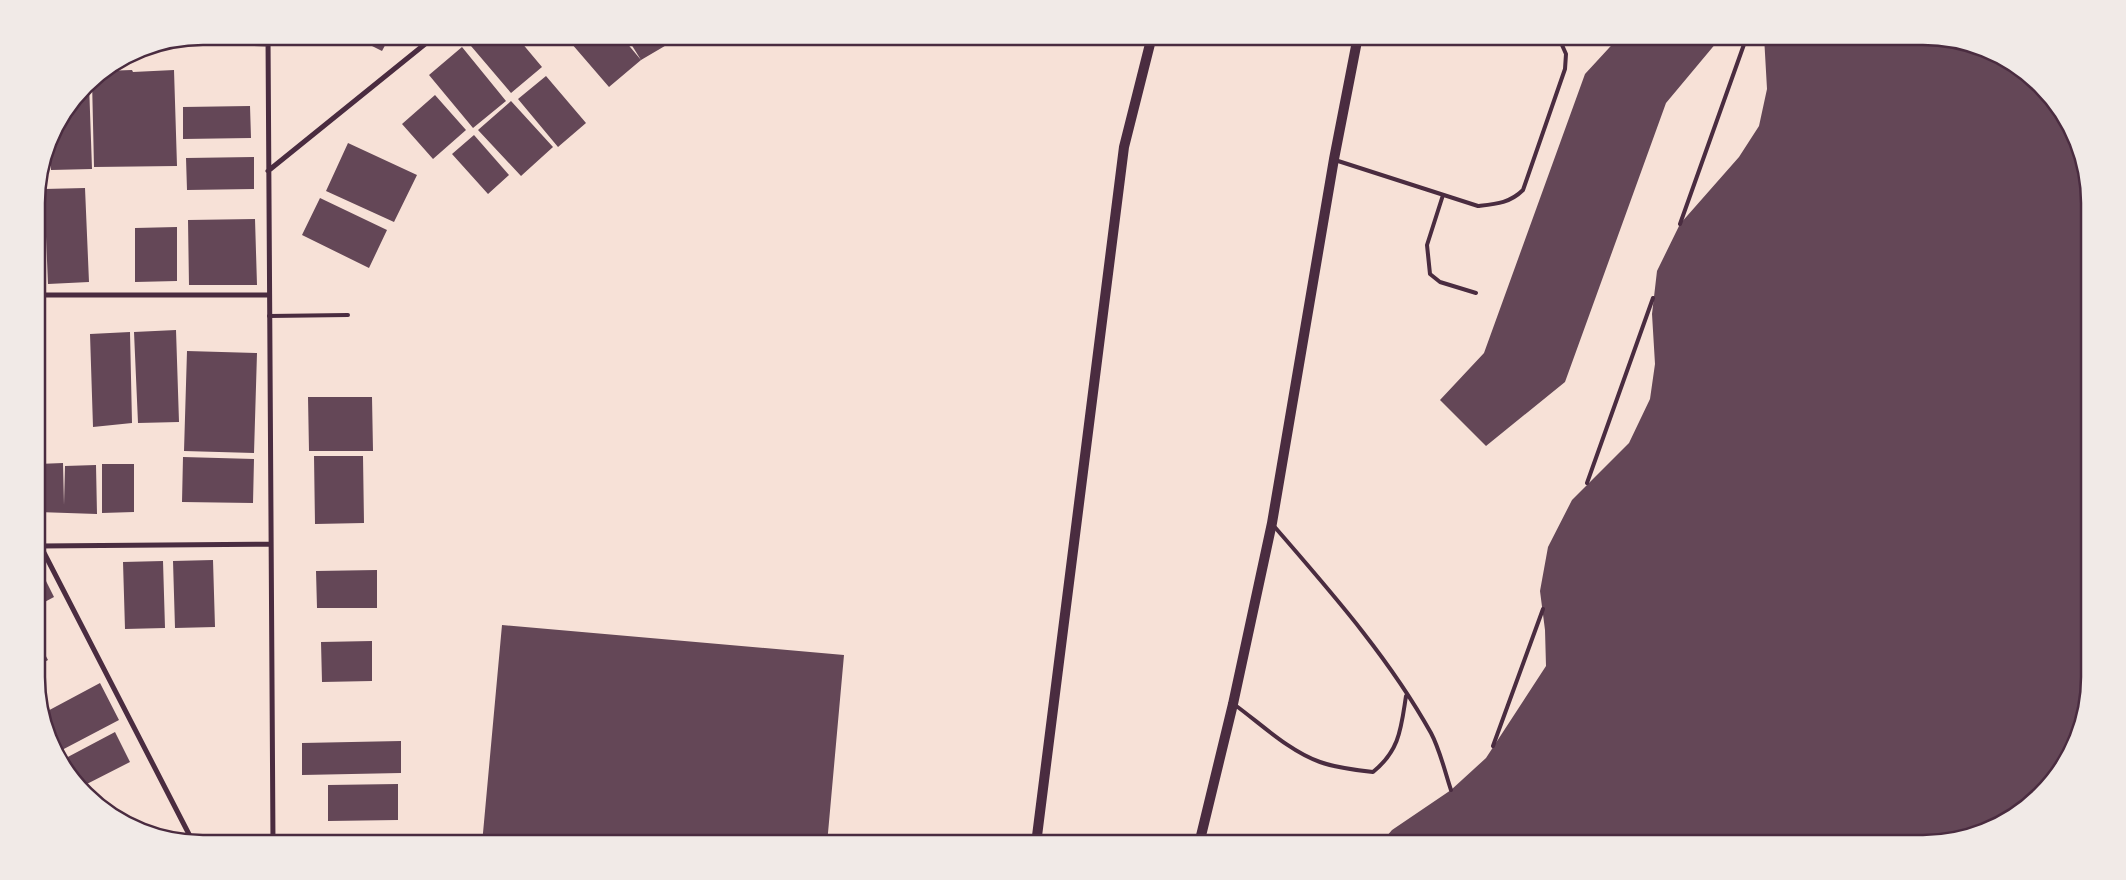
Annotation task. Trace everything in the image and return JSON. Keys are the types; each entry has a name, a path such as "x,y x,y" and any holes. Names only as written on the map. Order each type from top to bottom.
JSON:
{"main road":[{"path":"1037,835 1124,147 1150,45"},
{"path":"1201,835 1233,704 1272,523 1334,160 1356,45"}],"street":[{"path":"268,45 273,835"},
{"path":"268,171 424,45"},
{"path":"45,295 269,295"},
{"path":"45,545 271,544"},
{"path":"45,557 189,834"}],"lane":[{"path":"1334,160 1478,206 1498,204 1513,199 1522,190 1565,69 1566,54 1562,45"},
{"path":"1680,224 1744,45"},
{"path":"1442,195 1427,245 1430,274 1440,282 1476,293"},
{"path":"1587,484 1653,298"},
{"path":"269,316 348,315"},
{"path":"1272,523 1356,622 1406,695 1432,735 1451,790"},
{"path":"1493,746 1542,609"},
{"path":"1233,704 1292,747 1318,761 1350,769 1374,772 1387,761 1400,737 1406,695"}],"building":[{"path":"370,45 385,45 382,51"},
{"path":"524,45 542,67 511,93 471,46"},
{"path":"573,45 628,45 641,60 609,87"},
{"path":"632,45 666,45 641,60"},
{"path":"1612,45 1714,45 1666,103 1565,382 1486,446 1440,400 1484,353 1585,74"},
{"path":"1765,45 1944,46 1974,53 1993,61 2027,84 2048,107 2060,124 2069,143 2076,162 2080,182 2081,203 2081,687 2073,728 2065,747 2035,789 2002,814 1974,827 1933,835 1388,835 1392,830 1451,790 1486,758 1546,666 1545,630 1540,591 1548,547 1572,500 1629,443 1650,399 1655,364 1652,314 1657,271 1680,224 1739,157 1759,126 1767,89"},
{"path":"462,47 506,101 473,128 429,75"},
{"path":"118,70 132,70 133,72 174,70 177,166 94,167 92,91"},
{"path":"546,76 586,123 558,147 518,99"},
{"path":"89,94 92,169 51,170 51,160 61,133"},
{"path":"435,95 466,130 433,159 402,124"},
{"path":"511,101 553,147 521,176 478,130"},
{"path":"250,106 251,138 183,139 183,107"},
{"path":"474,135 509,175 488,194 452,154"},
{"path":"348,143 417,175 394,222 326,191"},
{"path":"254,157 254,189 187,190 186,158"},
{"path":"85,188 89,282 48,284 45,189"},
{"path":"320,198 387,230 369,268 302,235"},
{"path":"255,219 257,285 189,285 188,220"},
{"path":"177,227 177,281 135,282 135,228"},
{"path":"176,330 179,422 138,423 134,332"},
{"path":"130,332 132,423 93,427 90,334"},
{"path":"187,351 257,353 254,453 184,451"},
{"path":"308,397 372,397 373,451 309,451"},
{"path":"314,456 363,456 364,523 315,524"},
{"path":"183,457 254,459 253,503 182,502"},
{"path":"63,463 64,505 65,466 96,465 97,514 45,512 45,464"},
{"path":"102,464 134,464 134,512 102,513"},
{"path":"213,560 215,627 175,628 173,561"},
{"path":"163,561 165,628 125,629 123,562"},
{"path":"377,570 377,608 317,608 316,571"},
{"path":"45,579 54,597 45,602"},
{"path":"502,625 844,655 828,835 483,835"},
{"path":"372,641 372,681 322,682 321,642"},
{"path":"100,683 119,720 63,750 53,728 49,710"},
{"path":"115,732 130,762 87,784 67,757"},
{"path":"401,741 401,773 302,775 302,743"},
{"path":"398,784 398,820 328,821 328,785"}]}
